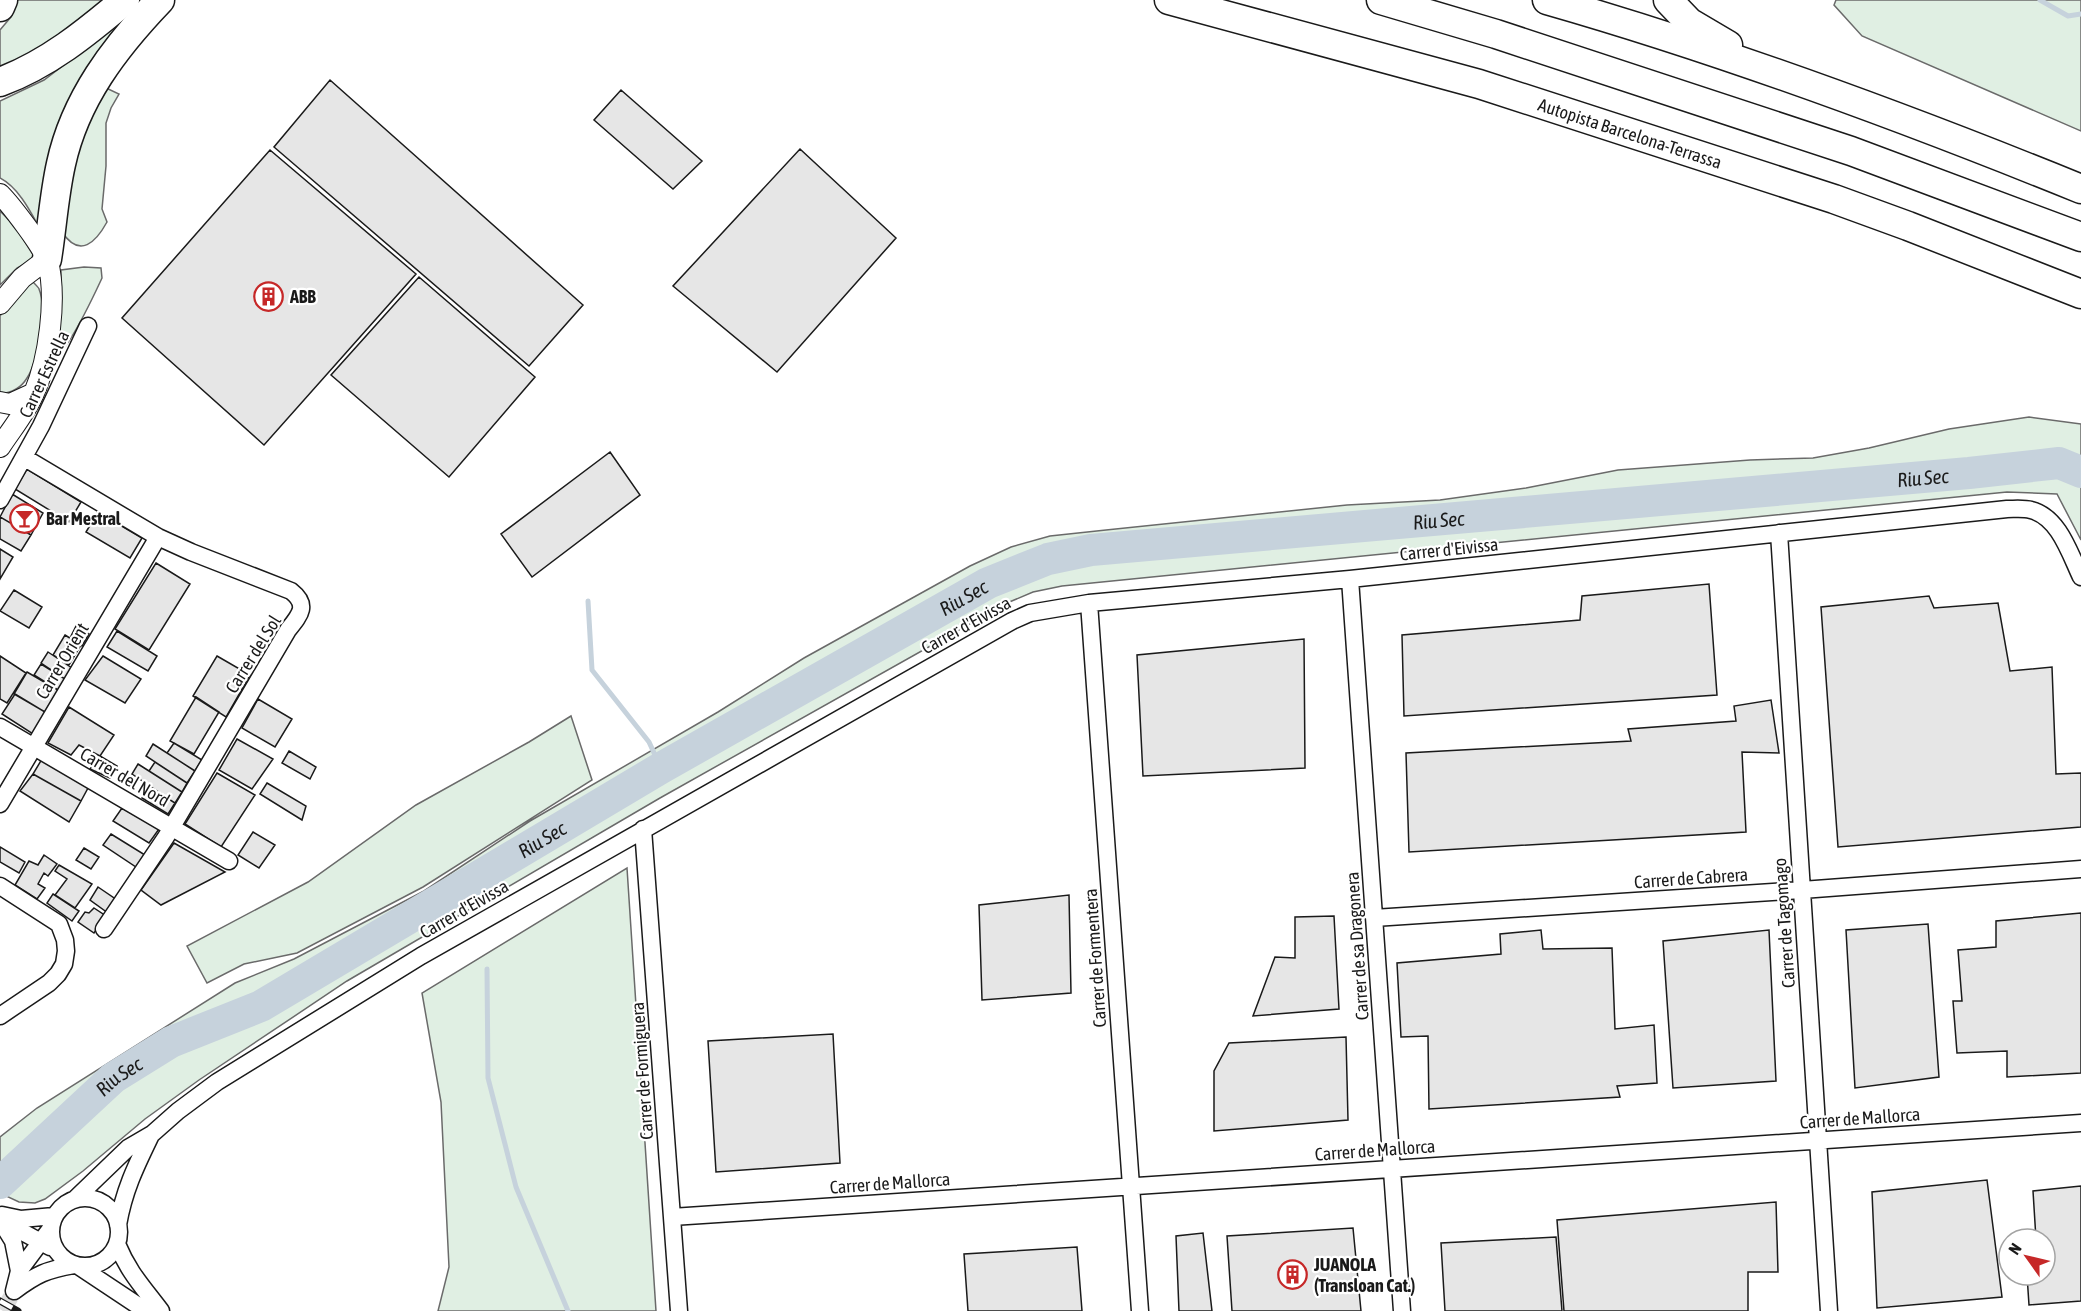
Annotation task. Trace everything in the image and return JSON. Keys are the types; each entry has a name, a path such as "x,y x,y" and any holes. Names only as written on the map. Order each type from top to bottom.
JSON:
{"highway":[{"path":"0,7 3,0"},
{"path":"0,82 57,54 125,0"},
{"path":"47,259 61,162 80,109 110,57 160,0"},
{"name":"Autopista Barcelona-Terrassa","path":"1169,0 1479,84 1834,200 1908,226 2081,294"},
{"path":"1382,0 1496,34 1851,151 2081,237"},
{"path":"1547,0 1601,15 1814,86 2081,189"},
{"path":"1668,0 1689,22 1709,35 1814,86"}],"street":[{"path":"0,194 18,214 47,259 52,296 49,334 34,393 0,447"},
{"path":"0,304 22,278 47,259"},
{"name":"Carrer Estrella","path":"0,500 25,458 88,326"},
{"path":"0,402 10,404 34,393"},
{"name":"Carrer del Sol","path":"25,458 158,537 291,591 299,597 302,605 298,618 288,630 172,827 104,929"},
{"name":"Carrer d'Eivissa","path":"75,1199 128,1148 152,1134 217,1082 421,956 1012,621 1030,613 1089,603 1350,579 2007,509 2031,510 2043,515 2055,527 2081,577"},
{"name":"Carrer de Tagomago","path":"1779,533 1829,1311"},
{"name":"Carrer Orient","path":"0,804 158,537"},
{"name":"Carrer de sa Dragonera","path":"1350,579 1402,1311"},
{"name":"Carrer de Formentera","path":"1089,603 1140,1311"},
{"name":"Carrer del Nord","path":"0,727 229,861"},
{"name":"Carrer de Formiguera","path":"643,829 679,1311"},
{"name":"Carrer de Cabrera","path":"1374,918 2081,869"},
{"path":"0,886 59,924 66,951 64,964 49,983 0,1016"},
{"name":"Carrer de Mallorca","path":"672,1217 2081,1123"},
{"name":"Carrer d'Eivissa","path":"118,1225 123,1198 152,1134"},
{"path":"117,1244 103,1261 93,1265 48,1270 33,1277 14,1291 19,1271 66,1203 86,1198 97,1200 107,1206 114,1215 118,1225 117,1244 125,1265 161,1311"},
{"path":"0,1217 17,1229 48,1229"},
{"path":"0,1217 21,1219 48,1229 56,1251 64,1260 146,1311"},
{"path":"0,1217 13,1241 19,1271"}],"green space":[{"path":"15,0 105,0 68,33 0,69 0,30 11,17"},
{"path":"1836,0 2081,0 2081,131 1862,36 1834,5"},
{"path":"133,12 121,30 44,236 20,196 0,178 0,101 44,80"},
{"path":"104,87 119,94 106,123 106,166 102,209 107,222 93,241 81,246 75,245 62,232 73,160"},
{"path":"0,211 15,226 35,258 17,268 0,285"},
{"path":"84,267 101,268 102,278 64,349 50,361 61,300 61,270"},
{"path":"33,282 39,289 42,309 35,360 22,385 0,394 0,316 24,283"},
{"path":"2029,417 2081,424 2081,540 2057,494 2007,492 1062,586 1033,592 1007,603 660,798 347,981 199,1080 145,1119 83,1171 45,1199 35,1203 19,1202 6,1196 0,1189 0,1137 37,1108 235,983 294,959 424,891 530,821 718,712 804,658 970,566 1011,547 1050,536 1347,505 1440,500 1526,488 1618,470 1750,460 1813,458 1869,448 1949,429"},
{"path":"571,716 592,780 423,887 297,953 244,964 207,983 187,946 308,882 416,805"},
{"path":"627,868 656,1311 438,1311 449,1267 441,1102 422,993"}],"building":[{"path":"330,80 583,305 529,366 274,147"},
{"path":"621,90 702,161 673,189 594,120"},
{"path":"800,149 896,238 777,372 673,286"},
{"name":"ABB","path":"270,150 416,274 264,445 122,318"},
{"path":"419,277 535,377 449,477 331,375"},
{"path":"610,452 640,495 532,577 501,534"},
{"path":"27,469 81,502 69,522 15,489"},
{"path":"12,494 43,513 31,535 0,517"},
{"path":"98,512 142,538 130,558 86,532"},
{"path":"0,517 31,535 21,551 0,539"},
{"path":"0,549 13,557 0,579"},
{"path":"156,563 190,584 149,650 115,629"},
{"path":"1709,584 1717,695 1404,716 1402,635 1580,620 1582,596"},
{"path":"14,590 42,607 29,628 0,611"},
{"path":"1929,596 1934,608 1998,603 2010,671 2052,667 2056,774 2081,773 2081,827 1838,847 1821,607"},
{"path":"76,626 89,634 82,646 70,638"},
{"path":"117,631 157,656 148,671 107,647"},
{"path":"65,635 81,645 69,665 53,655"},
{"path":"1304,639 1305,768 1143,776 1137,655"},
{"path":"48,652 72,668 65,679 41,663"},
{"path":"0,656 26,673 7,703 0,699"},
{"path":"103,656 141,679 125,703 85,680"},
{"path":"217,656 250,675 226,717 193,696"},
{"path":"41,664 65,679 58,690 34,675"},
{"path":"27,672 58,690 45,712 14,694"},
{"path":"15,694 45,712 33,734 2,714"},
{"path":"196,697 219,712 194,754 170,741"},
{"path":"258,699 292,719 275,747 242,728"},
{"path":"1771,700 1779,753 1742,752 1746,832 1409,852 1406,753 1631,741 1628,729 1736,721 1734,706"},
{"path":"69,707 114,735 100,756 79,745 71,755 48,743"},
{"path":"237,739 273,759 252,789 219,770"},
{"path":"174,743 202,760 195,771 167,753"},
{"path":"153,744 195,771 187,783 146,756"},
{"path":"289,751 316,767 310,779 282,763"},
{"path":"100,756 117,766 110,778 90,769"},
{"path":"42,759 88,788 81,801 33,774"},
{"path":"155,762 187,783 182,792 149,771"},
{"path":"138,764 182,792 175,803 132,774"},
{"path":"217,773 255,795 221,847 185,824"},
{"path":"33,774 81,801 69,822 20,791"},
{"path":"267,783 306,806 302,820 260,794"},
{"path":"150,787 175,803 168,814 142,798"},
{"path":"122,808 159,829 149,843 113,821"},
{"path":"253,832 275,845 259,868 238,855"},
{"path":"111,834 145,855 136,867 103,845"},
{"path":"174,843 225,872 161,905 141,890"},
{"path":"0,847 25,862 19,873 0,862"},
{"path":"84,848 99,857 91,869 76,860"},
{"path":"44,855 57,864 48,876 44,873 38,884 45,888 37,899 15,885 29,861 38,865"},
{"path":"59,865 92,884 75,908 55,895 67,879 55,871"},
{"path":"98,887 117,900 108,913 90,900"},
{"path":"53,894 79,911 72,921 47,903"},
{"path":"1069,895 1071,993 982,1000 979,905"},
{"path":"94,908 106,916 94,933 78,922 85,912 89,913"},
{"path":"2081,913 2081,1073 2007,1077 2007,1051 1957,1053 1953,1001 1962,1001 1958,950 1996,947 1996,921"},
{"path":"1334,916 1339,1009 1253,1016 1275,957 1295,958 1295,917"},
{"path":"1928,924 1939,1077 1855,1088 1846,930"},
{"path":"1541,930 1543,949 1612,948 1615,1029 1654,1025 1657,1083 1617,1086 1620,1097 1429,1109 1428,1036 1401,1037 1397,963 1501,954 1500,934"},
{"path":"1769,930 1776,1081 1673,1088 1663,941"},
{"path":"833,1034 840,1163 716,1172 708,1041"},
{"path":"1346,1037 1348,1120 1214,1131 1214,1071 1229,1043"},
{"path":"1987,1180 1997,1258 1997,1287 2001,1287 2002,1297 1877,1308 1872,1192"},
{"path":"2081,1186 2081,1301 2029,1305 2028,1287 2057,1287 2057,1227 2035,1227 2033,1191"},
{"path":"1776,1202 1778,1272 1748,1272 1748,1311 1564,1311 1557,1220"},
{"name":"JUANOLA (Transloan Cat.)","path":"1353,1228 1361,1311 1232,1311 1227,1236"},
{"path":"1203,1233 1212,1311 1179,1311 1176,1236"},
{"path":"1556,1237 1562,1311 1445,1311 1441,1243"},
{"path":"1077,1247 1082,1311 968,1311 964,1254"}],"waterway":[{"path":"2040,0 2068,16 2081,14"},
{"name":"Riu Sec","path":"0,1183 113,1078 171,1042 261,1006 661,768 988,583 1048,559 1091,550 1969,473 2059,463 2081,472"},
{"path":"588,601 592,670 649,742 661,768"},
{"path":"480,876 480,896"},
{"path":"487,969 488,1078 516,1187 568,1311"}],"tunnel":[{"path":"3,1311 14,1291"}],"railway":[{"path":"0,1301 18,1311"}],"place":[{"name":"ABB","path":"269,296"},
{"name":"Bar Mestral","path":"25,518"},
{"name":"JUANOLA (Transloan Cat.)","path":"1293,1274"}]}
